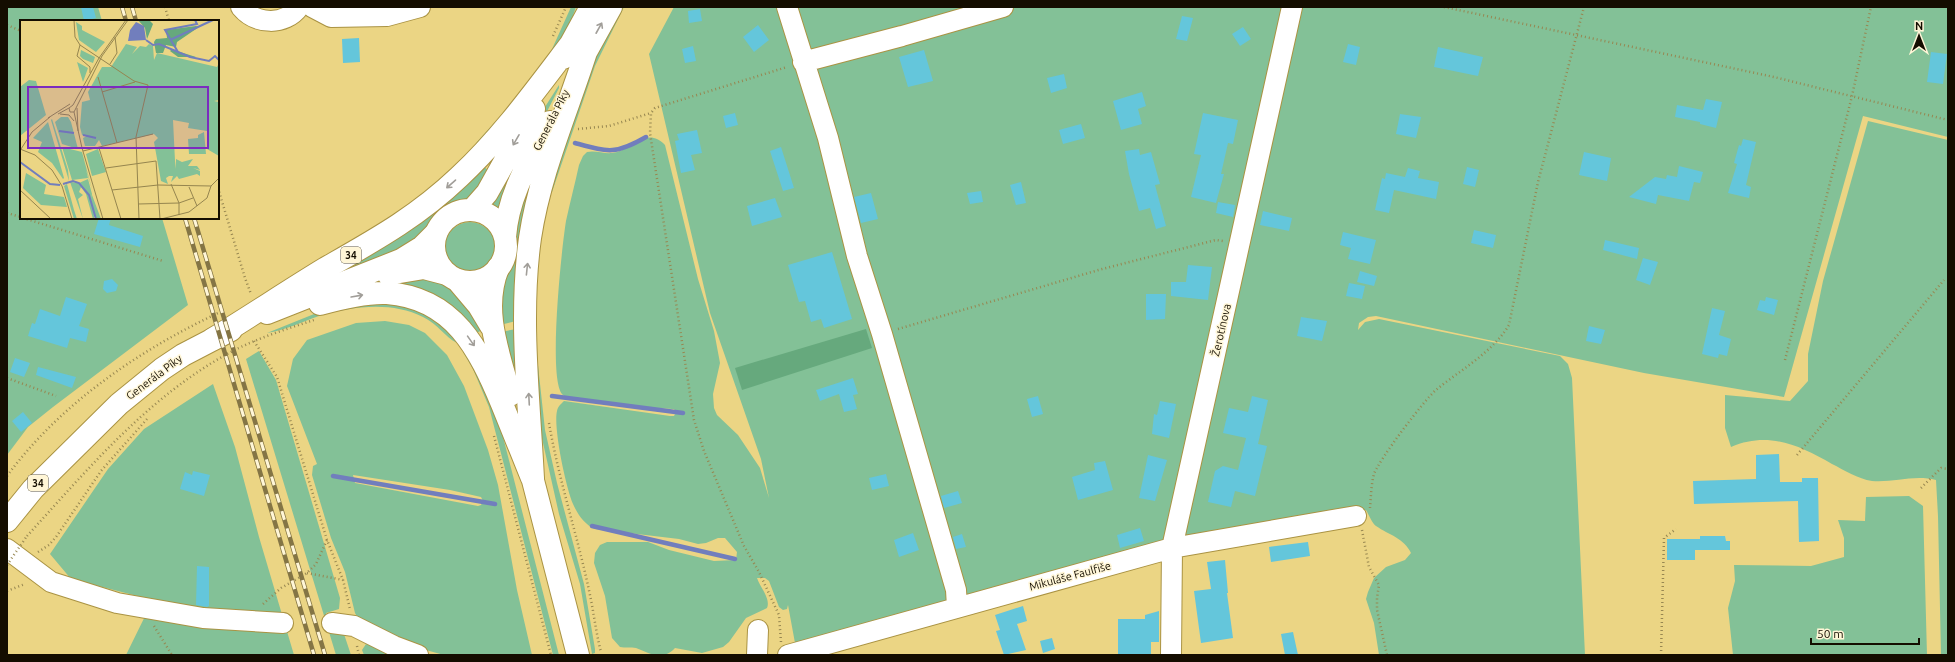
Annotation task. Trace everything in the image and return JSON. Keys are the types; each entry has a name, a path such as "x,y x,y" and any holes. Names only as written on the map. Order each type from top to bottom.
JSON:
{"main road":[{"name":"Generála Píky","path":"505,237 506,218 512,197 579,47 591,7"},
{"name":"Generála Píky","path":"472,210 487,194 579,47 611,7"},
{"name":"34","path":"213,339 398,226 432,201 459,177 579,47"},
{"path":"533,480 524,325 525,292 530,237 546,168 579,47"},
{"name":"34","path":"436,233 442,223 450,215 461,211 472,210"},
{"path":"472,210 483,212 493,218 501,227 505,237"},
{"name":"Generála Píky","path":"7,522 33,489 119,404 162,369 213,339 301,298 401,260 422,247 436,233"},
{"path":"436,233 434,244 435,255 439,266 452,277 479,306 493,331"},
{"name":"34","path":"452,277 469,282 480,281 490,276 504,259 506,248 505,237"},
{"name":"Generála Píky","path":"338,285 415,268 432,269 452,277"},
{"path":"498,268 491,291 491,316 493,331 578,655"},
{"path":"213,339 304,308 340,299 385,293 402,295 420,300 436,308 453,321 470,340 486,366 533,480"}],"street":[{"path":"241,7 244,12 256,18 268,21 283,20 294,15 299,7"},
{"path":"312,7 331,17 387,16 397,10 420,7"},
{"path":"787,7 828,138 857,256 882,334 956,590 957,607"},
{"path":"803,62 1003,7"},
{"name":"Žerotínova","path":"1171,655 1172,548 1292,7"},
{"name":"Mikuláše Faulfiše","path":"788,655 1172,548 1363,515"},
{"path":"7,549 52,582 117,603 204,618 283,623"},
{"path":"332,623 354,626 394,646 418,655"},
{"path":"757,655 758,630"}],"path":[{"path":"165,7 169,20"},
{"path":"1444,7 1852,96 1948,120"},
{"path":"1387,655 1377,610 1379,586 1369,567 1362,531 1363,515 1375,473 1398,437 1434,392 1476,360 1503,336 1509,325 1538,182 1584,7"},
{"path":"1785,360 1852,96 1871,7"},
{"path":"7,25 20,31"},
{"path":"576,129 609,126 651,113 655,108 803,62"},
{"path":"651,113 650,133 694,420 704,451 744,546 759,572 779,615 780,631"},
{"path":"219,191 251,294"},
{"path":"7,213 20,217"},
{"path":"25,219 163,261"},
{"path":"882,334 1102,269 1216,240 1241,242"},
{"path":"1797,455 1944,280"},
{"path":"7,476 24,453 68,410 134,359 190,326 224,310"},
{"path":"7,565 27,536 90,466 140,418 204,368 254,341 320,319"},
{"path":"254,341 278,377 327,540 343,580 354,626"},
{"path":"7,378 56,396"},
{"path":"548,418 563,494 590,596 596,634 601,652"},
{"path":"42,550 56,537 101,471 147,419"},
{"path":"493,433 550,655"},
{"path":"1921,488 1941,468 1948,469"},
{"path":"1661,655 1664,538 1676,529"},
{"path":"260,605 266,603 281,588 307,573 316,564 327,540"},
{"path":"307,573 343,580"},
{"path":"144,608 172,655"}],"green space":[{"path":"7,7 98,7 102,20 20,20 20,219 162,219 188,305 28,427 7,455"},
{"path":"571,7 576,7 564,39 556,54 524,98 477,151 475,147 477,142 527,87 548,58"},
{"path":"620,7 624,7 595,66 552,192 548,191 590,66"},
{"path":"674,7 1948,7 1948,137 1863,116 1784,397 1644,373 1376,316 1368,317 1359,323 1358,330 1365,322 1379,319 1560,356 1568,364 1572,378 1585,655 1379,655 1374,623 1366,599 1368,592 1374,578 1386,567 1405,560 1411,553 1400,540 1375,525 1366,510 795,643 788,605 787,609 783,610 779,607 769,581 765,578 757,578 768,601 767,608 746,618 729,642 723,647 702,653 675,648 665,655 656,655 636,648 620,647 612,638 605,596 594,563 595,553 600,545 607,542 648,542 669,550 714,561 736,560 737,552 725,538 718,538 706,543 698,544 679,539 595,529 582,519 570,496 558,443 556,419 557,411 560,405 564,401 670,416 674,416 676,412 674,409 599,404 563,395 558,385 556,341 559,283 566,221 579,165 583,156 587,152 612,153 619,151 645,138 658,140 665,145 698,279 714,331 720,363 713,394 714,408 717,415 738,435 760,468 769,498 761,459 710,313 649,54"},
{"path":"559,85 559,88 513,178 506,175 543,110"},
{"path":"1868,121 1948,140 1948,655 1941,655 1936,480 1928,478 1912,478 1888,481 1867,480 1851,474 1808,451 1783,442 1771,440 1745,442 1731,447 1725,428 1725,395 1790,401 1808,381 1808,354 1823,281"},
{"path":"482,165 490,172 468,202 450,209 441,215 427,233 405,251 337,273"},
{"path":"503,181 510,185 500,215 486,207"},
{"path":"522,191 531,194 516,321 500,325 501,281 513,260 514,252 512,237"},
{"path":"470,222 479,224 488,229 493,238 495,247 493,256 488,265 479,270 470,272 461,270 452,265 447,256 445,247 447,238 452,229 461,224"},
{"path":"421,276 442,283 457,292 482,330 475,334 395,288 392,281"},
{"path":"363,301 408,305 438,319 460,342 457,343 433,323 423,317 411,312 385,307 345,310 319,316 287,328 267,333 329,308"},
{"path":"385,321 409,325 425,333 447,355 464,386 488,450 498,485 517,590 532,655 444,655 415,647 361,624 355,613 345,572 331,538 312,475 313,466 317,464 287,386 293,359 307,340 356,323","holes":["353,475 450,490 481,497 483,501 481,505 478,506 355,483"]},
{"path":"531,328 537,328 537,356 545,430 557,483 584,584 595,649 595,653 592,654 580,584 559,514 539,425"},
{"path":"516,329 520,390 501,332"},
{"path":"866,329 872,348 742,390 735,368"},
{"path":"466,347 502,433 559,655 553,655 489,407 473,369 463,352"},
{"path":"259,351 276,380 340,598 339,609 326,613 332,633 344,634 351,655 336,655 246,359"},
{"path":"213,384 235,447 259,537 294,655 126,655 153,600 71,579 50,554 108,469 144,429"},
{"path":"1909,496 1923,506 1927,655 1733,655 1728,608 1735,581 1734,565 1811,566 1844,557 1844,538 1838,520 1865,521 1866,497"},
{"path":"366,644 396,655 364,655 362,650"}],"building":[{"path":"81,7 93,7 96,18 84,20"},
{"path":"700,9 702,21 689,23 688,11"},
{"path":"1182,16 1193,18 1187,41 1176,39"},
{"path":"758,25 769,40 754,52 743,37"},
{"path":"1243,27 1251,39 1240,46 1232,34"},
{"path":"359,38 360,62 343,63 342,39"},
{"path":"1348,44 1360,47 1356,65 1343,62"},
{"path":"693,46 696,61 685,63 682,49"},
{"path":"1438,47 1483,57 1478,76 1434,67"},
{"path":"924,50 933,81 908,87 899,57"},
{"path":"1931,52 1947,54 1943,84 1927,82"},
{"path":"1064,74 1067,88 1051,93 1047,78"},
{"path":"1142,92 1146,106 1138,109 1142,124 1121,130 1113,101"},
{"path":"1706,99 1722,102 1716,128 1700,124 1700,122 1675,117 1677,105 1703,110"},
{"path":"735,113 738,125 726,128 723,116"},
{"path":"1203,113 1238,120 1233,144 1228,143 1221,174 1224,174 1216,203 1191,197 1201,155 1194,154"},
{"path":"1400,114 1421,117 1416,138 1396,134"},
{"path":"1081,124 1085,138 1063,144 1059,130"},
{"path":"697,130 702,153 691,155 695,170 681,173 675,141 679,140 677,134"},
{"path":"1743,139 1756,142 1746,185 1751,187 1749,198 1728,193 1737,164 1734,163 1739,145 1741,146"},
{"path":"781,147 794,188 783,191 770,151"},
{"path":"1139,149 1140,155 1151,152 1160,184 1155,185 1166,226 1156,229 1150,208 1139,211 1129,174 1125,151"},
{"path":"1584,152 1611,158 1607,181 1579,175"},
{"path":"1679,166 1703,172 1700,183 1694,182 1689,201 1658,195 1656,204 1629,197 1655,177 1666,179 1667,175 1677,177"},
{"path":"1467,167 1479,170 1475,187 1463,184"},
{"path":"1408,168 1420,171 1418,178 1439,182 1436,199 1394,190 1389,213 1375,210 1382,178 1385,179 1386,173 1405,177"},
{"path":"1021,182 1026,203 1016,205 1010,185"},
{"path":"981,191 983,202 970,204 967,193"},
{"path":"871,193 878,219 861,223 854,197"},
{"path":"775,198 782,217 752,226 747,206"},
{"path":"1218,202 1235,205 1233,217 1216,213"},
{"path":"1263,211 1292,218 1289,231 1260,225"},
{"path":"99,219 111,219 109,225 143,236 140,247 94,234"},
{"path":"1474,230 1496,235 1493,248 1471,243"},
{"path":"1343,232 1376,240 1370,264 1348,259 1351,248 1340,245"},
{"path":"1605,240 1639,248 1637,259 1603,250"},
{"path":"832,252 852,319 824,328 821,319 811,322 805,301 799,302 788,265"},
{"path":"1643,258 1658,262 1650,285 1636,280"},
{"path":"1188,265 1212,267 1208,300 1171,296 1171,282 1186,282"},
{"path":"1360,271 1377,276 1374,286 1357,282"},
{"path":"112,279 118,285 116,291 107,293 103,289 104,281"},
{"path":"1349,283 1365,286 1362,299 1346,296"},
{"path":"1146,294 1166,294 1165,319 1146,320"},
{"path":"66,297 87,304 79,326 89,329 86,342 70,338 67,348 28,336 32,323 35,324 40,309 60,316"},
{"path":"1766,297 1778,300 1774,315 1757,310 1760,300 1765,301"},
{"path":"1712,308 1725,311 1719,335 1731,339 1727,356 1719,354 1718,358 1702,354"},
{"path":"1301,317 1327,321 1322,341 1297,336"},
{"path":"1589,326 1605,330 1601,344 1586,341"},
{"path":"15,358 30,363 24,377 10,372"},
{"path":"38,367 76,377 72,388 36,375"},
{"path":"853,378 858,394 853,395 857,409 844,412 839,394 820,401 816,390"},
{"path":"1038,396 1043,414 1032,417 1027,399"},
{"path":"1252,396 1268,400 1258,444 1267,446 1255,496 1235,491 1231,507 1208,502 1215,471 1223,466 1238,470 1246,438 1223,433 1229,408 1248,412"},
{"path":"1160,401 1176,404 1169,438 1152,434 1154,414 1157,415"},
{"path":"23,412 32,423 21,432 12,421"},
{"path":"1779,454 1780,482 1802,482 1802,478 1818,478 1819,541 1799,542 1798,501 1694,504 1693,481 1756,479 1756,455"},
{"path":"1148,455 1167,460 1155,501 1139,498"},
{"path":"1105,461 1113,490 1078,500 1072,477 1095,470 1094,463"},
{"path":"193,471 210,475 204,496 180,489 185,472 192,475"},
{"path":"886,474 889,486 872,490 869,478"},
{"path":"958,491 962,503 944,508 941,496"},
{"path":"1140,528 1144,541 1120,548 1117,535"},
{"path":"913,533 919,550 899,557 894,540"},
{"path":"962,534 966,547 956,549 953,537"},
{"path":"1700,536 1725,536 1726,541 1730,541 1730,550 1695,550 1695,560 1667,560 1667,539 1700,539"},
{"path":"1308,542 1310,556 1271,562 1269,547"},
{"path":"1225,560 1227,593 1233,638 1201,643 1194,591 1211,589 1207,562"},
{"path":"197,566 209,567 209,606 207,607 196,605"},
{"path":"1023,606 1027,621 1017,624 1026,650 1004,655 996,631 1000,630 995,615"},
{"path":"1159,611 1159,642 1151,642 1151,654 1118,654 1118,619 1145,619 1145,615"},
{"path":"1293,632 1298,655 1285,655 1281,634"},
{"path":"1052,638 1055,649 1043,653 1040,641"}],"waterway":[{"path":"575,143 604,150 611,150 626,147 646,137"},
{"path":"552,396 683,413"},
{"path":"333,476 495,504"},
{"path":"592,526 735,559"}],"railway":[{"path":"122,7 126,20"},
{"path":"132,7 136,20"},
{"path":"185,219 314,655"},
{"path":"194,219 325,655"}]}
